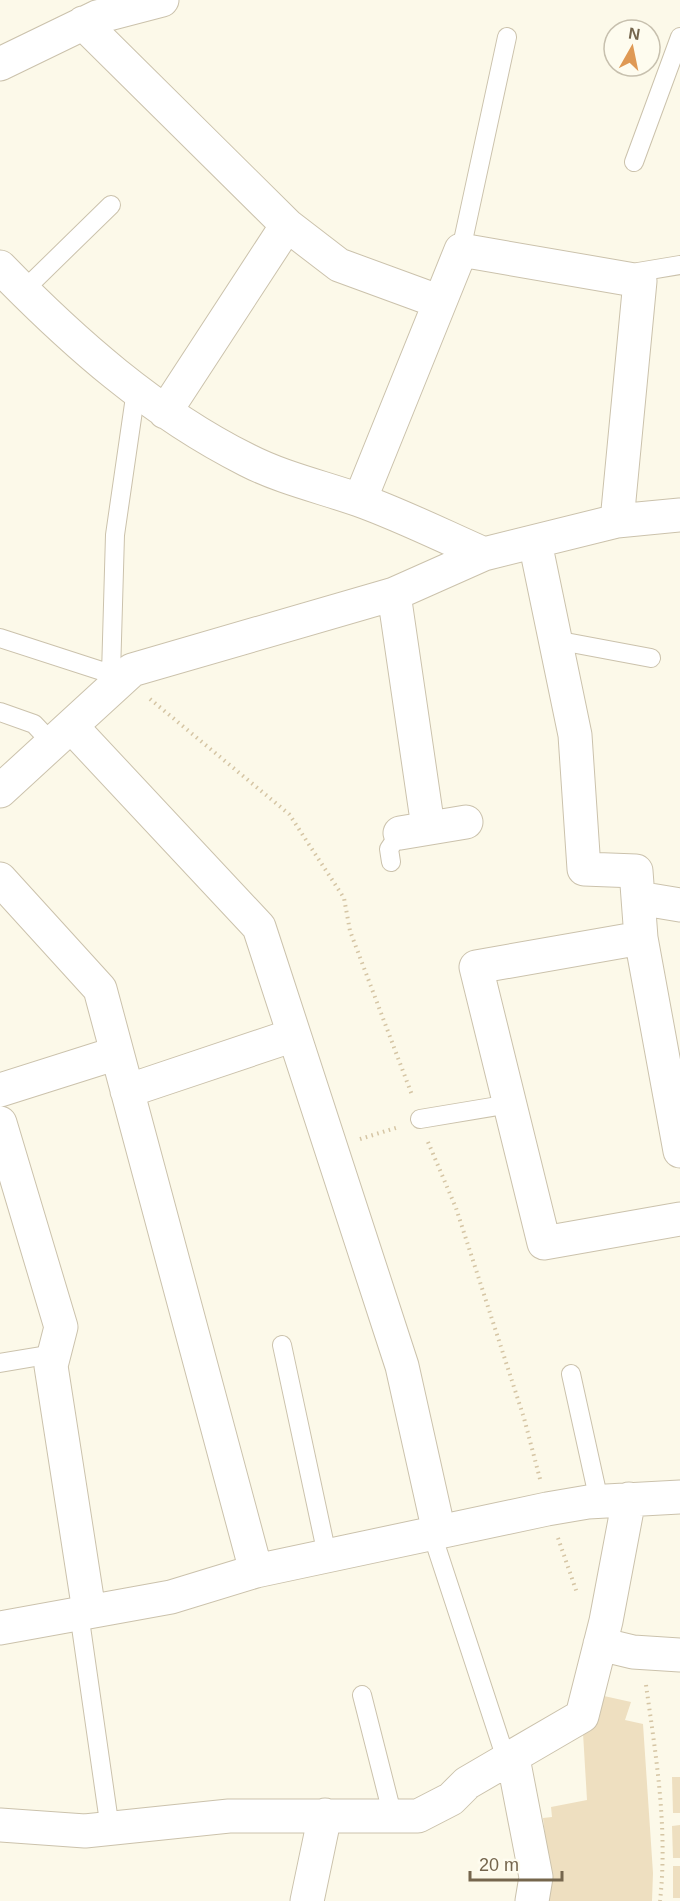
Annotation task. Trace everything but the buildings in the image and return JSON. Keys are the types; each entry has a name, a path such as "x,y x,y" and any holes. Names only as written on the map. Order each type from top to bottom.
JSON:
{"street":[{"path":"0,64 92,13 162,0"},
{"path":"92,13 287,225 339,265 440,302"},
{"path":"165,412 287,225"},
{"path":"360,501 461,250 640,282 617,521"},
{"path":"0,267 52,320 165,412 248,461 360,501 484,554"},
{"path":"0,791 61,735 118,677 132,670 394,594 484,554 617,521 680,515"},
{"path":"535,542 575,735 584,869 636,871 641,938 680,1151"},
{"path":"394,594 406,841 466,822"},
{"path":"61,735 259,927 402,1366 436,1533"},
{"path":"0,879 100,989 256,1571"},
{"path":"638,898 680,905"},
{"path":"641,938 476,967 544,1244 680,1219"},
{"path":"127,1090 294,1035"},
{"path":"0,1090 117,1053"},
{"path":"0,1123 61,1327 51,1366 84,1612"},
{"path":"0,1628 171,1597 256,1571 547,1509 614,1500 680,1497"},
{"path":"0,1826 85,1831 228,1816 418,1816 452,1799 468,1783 582,1716 600,1644 614,1500"},
{"path":"600,1644 633,1652 680,1655"},
{"path":"510,1760 536,1877 532,1901"},
{"path":"307,1901 325,1815"}],"lane":[{"path":"461,250 507,37"},
{"path":"634,162 680,37"},
{"path":"23,291 111,205"},
{"path":"634,280 638,272 680,265"},
{"path":"0,638 118,677 115,535 136,390"},
{"path":"555,639 651,658"},
{"path":"0,712 61,735"},
{"path":"420,1119 510,1104"},
{"path":"282,1345 327,1555"},
{"path":"0,1363 53,1354"},
{"path":"571,1374 614,1500"},
{"path":"436,1533 510,1760"},
{"path":"84,1612 110,1829"},
{"path":"362,1695 393,1817"}],"path":[{"path":"118,677 289,814 344,898 350,931 420,1119 456,1208 524,1418 547,1509 578,1598"},
{"path":"331,1149 420,1119"},
{"path":"642,1674 646,1684 659,1780 663,1877 660,1901"}]}
